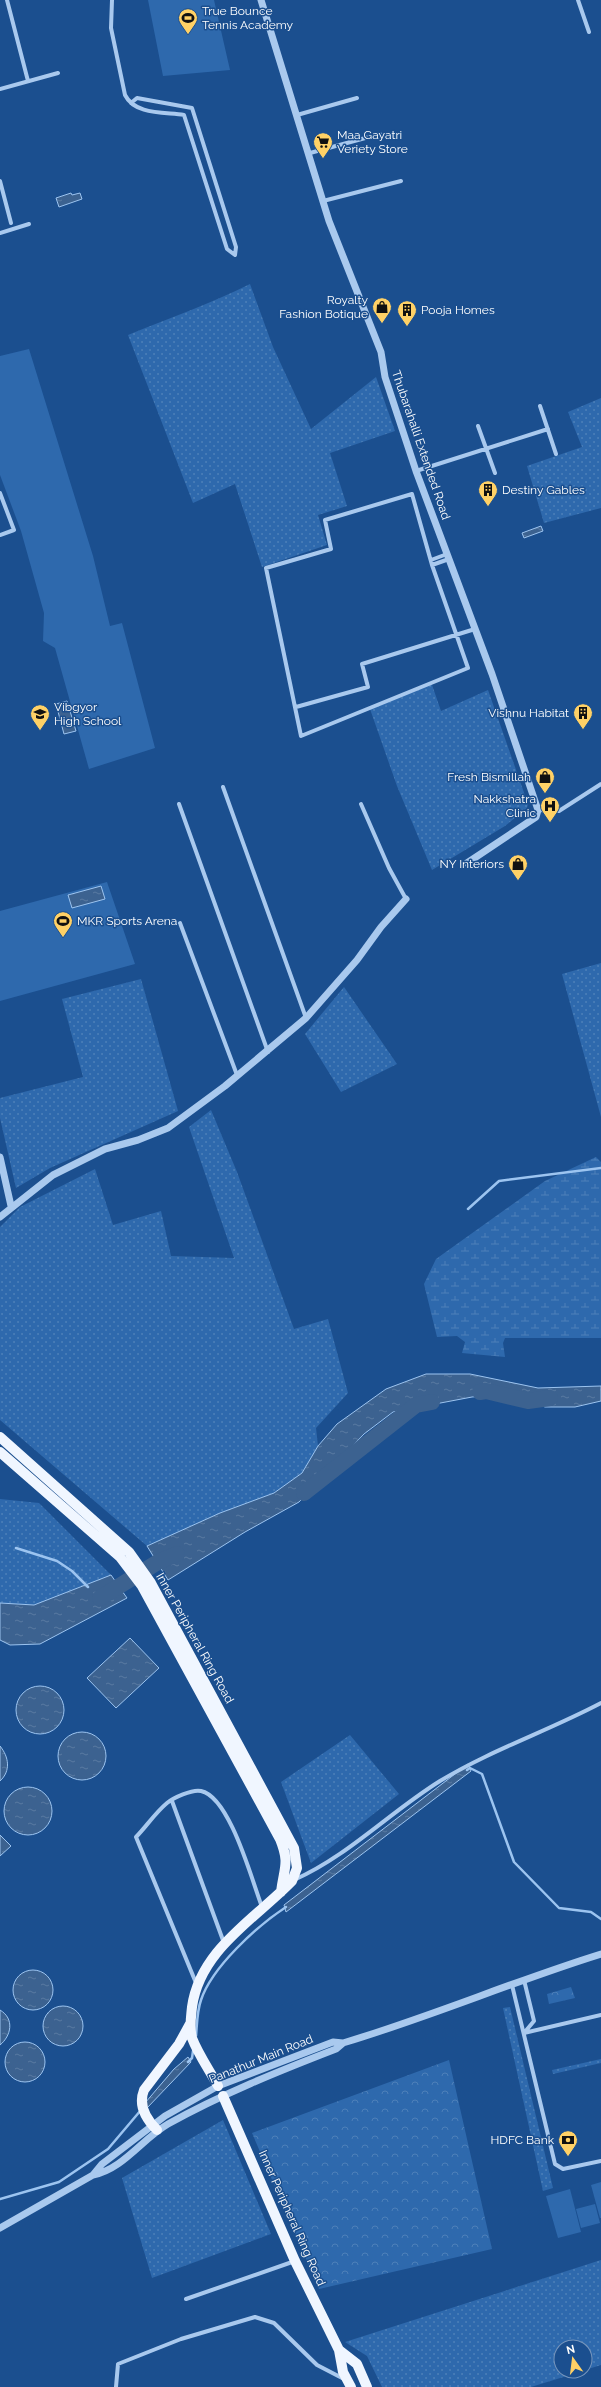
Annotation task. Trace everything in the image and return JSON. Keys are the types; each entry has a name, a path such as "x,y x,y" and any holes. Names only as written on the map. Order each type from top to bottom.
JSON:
{"main road":[{"name":"Inner Peripheral Ring Road","path":"0,1437 124,1555 146,1585 292,1842 297,1868 292,1881"},
{"name":"Inner Peripheral Ring Road","path":"0,1452 124,1555"},
{"name":"Inner Peripheral Ring Road","path":"146,1585 280,1839 286,1855 287,1868 282,1892"},
{"path":"218,2086 192,2038 190,2024 197,1984 202,1973 224,1944 282,1892 292,1881"},
{"path":"155,2127 144,2111 140,2098 144,2090 179,2044 190,2024"},
{"name":"Inner Peripheral Ring Road","path":"223,2096 295,2261 339,2350 349,2384"},
{"name":"Inner Peripheral Ring Road","path":"339,2350 357,2364 367,2387"}],"street":[{"path":"7,0 28,81"},
{"path":"112,0 111,28 124,90 131,103 138,109 184,115 227,249 235,255 236,248 192,108 137,98 131,103"},
{"name":"Thubarahalli Extended Road","path":"261,0 310,153 323,201 380,352 385,377 416,471 475,629 538,810"},
{"path":"578,0 585,26 589,32"},
{"path":"0,89 58,73"},
{"path":"297,115 357,98"},
{"path":"164,112 165,102"},
{"path":"310,153 380,134"},
{"path":"197,154 206,152"},
{"path":"204,177 213,174"},
{"path":"0,181 11,224"},
{"path":"323,201 401,181"},
{"path":"0,233 29,224"},
{"path":"540,406 556,454"},
{"path":"478,426 495,473"},
{"path":"416,471 548,429"},
{"path":"0,493 14,530 0,535"},
{"path":"412,494 431,560 468,668 301,736 266,568 331,549 325,520 412,494"},
{"path":"431,560 448,557"},
{"path":"432,565 448,557"},
{"path":"296,707 368,687 362,664 475,629"},
{"path":"467,863 536,817 538,810 559,811 601,784"},
{"path":"223,787 306,1018"},
{"path":"179,804 268,1052"},
{"path":"0,1217 11,1206 53,1175 105,1149 138,1140 168,1128 268,1052 306,1018 357,960 381,926 406,899 389,868 361,804"},
{"path":"180,923 237,1075"},
{"path":"0,1156 11,1206"},
{"path":"292,1881 315,1871 380,1823 456,1772 487,1755 601,1703"},
{"path":"197,1984 136,1837 167,1803 195,1791 201,1791 222,1808 231,1821 262,1909"},
{"path":"172,1801 224,1944"},
{"name":"Panathur Main Road","path":"155,2127 223,2096 336,2049 343,2044 407,2024 524,1980 601,1954"},
{"path":"524,1980 534,2021 524,2033"},
{"path":"512,1985 555,2164 563,2169 601,2161"},
{"path":"524,2033 601,2015"},
{"name":"Panathur Main Road","path":"0,2228 93,2175 102,2164 218,2086 333,2042 343,2044"},
{"path":"186,2299 295,2261"},
{"path":"116,2387 118,2364 181,2339 255,2317 274,2323 317,2366 349,2384"}],"green space":[{"name":"True Bounce Tennis Academy","path":"148,0 214,0 230,70 163,76"},
{"path":"250,284 273,347 311,429 376,377 395,431 330,453 347,506 318,515 327,545 262,567 235,484 193,503 128,335"},
{"path":"29,349 93,556 110,626 122,623 155,748 89,769 55,648 43,641 44,613 21,531 0,475 0,356"},
{"path":"601,398 601,508 544,523 527,466 582,447 568,412"},
{"path":"431,682 441,711 488,690 528,804 527,808 505,826 432,870 397,786 370,709"},
{"name":"MKR Sports Arena","path":"107,882 135,964 0,1001 0,911"},
{"path":"601,963 601,1117 562,974"},
{"path":"141,979 178,1111 50,1168 16,1188 0,1118 0,1098 83,1077 62,999"},
{"path":"344,987 397,1064 341,1092 305,1034"},
{"path":"211,1110 237,1172 294,1329 328,1319 348,1393 316,1428 318,1446 302,1473 274,1493 220,1513 147,1546 0,1420 0,1227 20,1207 95,1169 113,1225 161,1211 171,1256 234,1258 189,1127"},
{"path":"596,1157 601,1162 601,1338 505,1338 503,1343 505,1357 462,1353 465,1342 457,1336 437,1337 424,1284 436,1259 545,1181"},
{"path":"0,1499 39,1503 111,1575 34,1605 0,1603"},
{"path":"350,1735 399,1794 311,1863 281,1782"},
{"path":"571,1987 575,1998 549,2004 547,1994"},
{"path":"510,2007 553,2188 543,2191 503,2008"},
{"path":"601,2059 601,2063 553,2074 552,2070"},
{"path":"449,2060 492,2249 319,2289 252,2133"},
{"path":"223,2120 271,2234 152,2278 122,2178"},
{"path":"601,2182 601,2218 600,2218 591,2185"},
{"path":"570,2189 581,2232 558,2238 546,2196"},
{"path":"595,2204 600,2223 581,2228 576,2209"},
{"path":"601,2260 601,2365 593,2368 593,2339 553,2339 553,2379 557,2379 531,2387 382,2387 367,2356 345,2342"}],"water":[{"path":"71,193 72,195 80,193 82,199 59,207 56,198"},
{"path":"541,526 543,531 524,538 522,533"},
{"path":"67,701 76,731 64,734 56,704"},
{"path":"101,886 105,899 72,908 68,895"},
{"path":"426,1374 470,1374 538,1388 601,1386 601,1401 575,1407 545,1407 509,1394 472,1397 393,1412 364,1434 299,1502 245,1532 168,1580 147,1546 220,1513 274,1493 302,1473 318,1446 337,1424 386,1389"},
{"path":"111,1575 127,1598 40,1644 10,1645 0,1640 0,1603 34,1605"},
{"path":"130,1638 159,1668 116,1708 87,1678"},
{"path":"35,1686 45,1686 54,1690 60,1696 63,1701 63,1719 54,1730 45,1734 35,1734 26,1730 20,1724 16,1715 16,1705 20,1696 26,1690"},
{"path":"77,1732 87,1732 96,1736 102,1742 105,1747 105,1765 96,1776 87,1780 77,1780 68,1776 62,1770 58,1761 58,1751 62,1742 68,1736"},
{"path":"0,1746 8,1764 6,1773 0,1781"},
{"path":"468,1764 471,1771 286,1912 284,1905"},
{"path":"23,1787 33,1787 42,1791 48,1797 51,1802 51,1820 42,1831 33,1835 23,1835 14,1831 8,1825 4,1816 4,1806 8,1797 14,1791"},
{"path":"0,1835 11,1846 0,1856"},
{"path":"33,1970 41,1972 47,1976 51,1982 53,1990 51,1998 47,2004 41,2008 33,2010 25,2008 19,2004 15,1998 13,1990 15,1982 19,1976 25,1972"},
{"path":"63,2006 71,2008 77,2012 81,2018 83,2026 81,2034 77,2040 71,2044 63,2046 55,2044 49,2040 45,2034 43,2026 45,2018 49,2012 55,2008"},
{"path":"0,2010 8,2018 10,2028 7,2037 0,2045"},
{"path":"25,2042 33,2044 39,2048 43,2054 45,2062 43,2070 39,2076 33,2080 25,2082 17,2080 11,2076 7,2070 5,2062 7,2054 11,2048 17,2044"},
{"path":"188,2057 191,2062 147,2108 145,2103 174,2069"}],"waterway":[{"path":"468,1209 499,1181 601,1168"},
{"path":"480,1392 486,1391 528,1401 550,1398"},
{"path":"304,1493 416,1405 432,1402"},
{"path":"16,1548 57,1561 72,1571 88,1587"},
{"path":"100,1598 158,1562 177,1554"},
{"path":"467,1770 470,1768 482,1774 514,1862 559,1908 591,1912 601,1919"},
{"path":"196,2036 197,2018 201,2000 215,1974 225,1961 249,1936 286,1907"},
{"path":"188,2062 192,2058 193,2051"},
{"path":"0,2199 59,2182 108,2149 141,2110"}],"place":[{"name":"True Bounce Tennis Academy","path":"188,35"},
{"name":"Maa Gayatri Veriety Store","path":"323,159"},
{"name":"Royalty Fashion Botique","path":"382,324"},
{"name":"Pooja Homes","path":"407,327"},
{"name":"Destiny Gables","path":"488,507"},
{"name":"Vishnu Habitat","path":"583,730"},
{"name":"Vibgyor High School","path":"40,731"},
{"name":"Fresh Bismillah","path":"545,794"},
{"name":"Nakkshatra Clinic","path":"550,823"},
{"name":"NY Interiors","path":"518,881"},
{"name":"MKR Sports Arena","path":"63,938"},
{"name":"HDFC Bank","path":"568,2157"}]}
